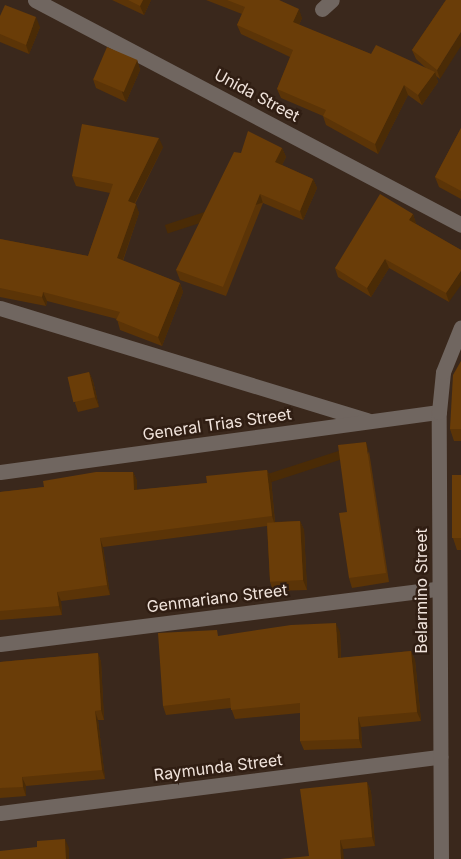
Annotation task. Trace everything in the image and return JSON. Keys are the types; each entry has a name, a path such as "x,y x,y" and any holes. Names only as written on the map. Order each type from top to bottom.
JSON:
{"street":[{"name":"Unida Street","path":"35,0 461,225"},
{"path":"0,308 372,421"},
{"name":"Belarmino Street","path":"441,859 439,412 443,372 461,327"},
{"name":"General Trias Street","path":"0,472 439,412"},
{"name":"Genmariano Street","path":"0,644 438,589"},
{"name":"Raymunda Street","path":"0,813 440,757"}],"building":[{"path":"128,0 143,0 140,6"},
{"path":"227,0 279,0 299,9 293,22 371,54 376,45 435,72 418,95 404,85 375,144 323,116 326,110 277,89 293,50 237,25 245,7"},
{"path":"446,0 461,0 461,32 437,70 412,50"},
{"path":"5,5 36,17 26,45 0,34 0,16"},
{"path":"107,47 137,60 124,92 93,79"},
{"path":"82,124 159,138 128,201 136,204 117,258 180,283 158,337 116,320 120,312 43,292 42,297 0,288 0,239 88,256 113,184 72,176"},
{"path":"461,128 461,191 435,177"},
{"path":"248,131 282,148 275,162 313,179 300,211 260,194 223,287 176,270 234,152 241,153"},
{"path":"380,194 413,214 409,220 461,250 461,271 446,293 385,259 367,288 335,268"},
{"path":"461,361 461,429 450,429 453,375"},
{"path":"89,372 95,397 73,402 68,377"},
{"path":"366,442 386,573 349,578 339,513 347,512 338,445"},
{"path":"267,470 272,516 100,538 107,585 57,592 59,606 0,611 0,492 44,487 43,481 96,472 133,472 134,490 207,483 206,476"},
{"path":"452,475 461,475 461,538 452,538"},
{"path":"300,521 303,580 270,582 267,523"},
{"path":"336,623 338,658 411,651 417,712 358,717 359,739 300,741 300,703 231,710 230,698 163,706 158,633 217,630 218,636 291,625"},
{"path":"98,653 101,710 95,711 102,770 22,777 23,787 0,788 0,662"},
{"path":"367,782 372,837 340,840 341,859 280,859 309,856 300,789"},
{"path":"65,839 66,859 0,859 0,851 37,847 37,841"}]}
